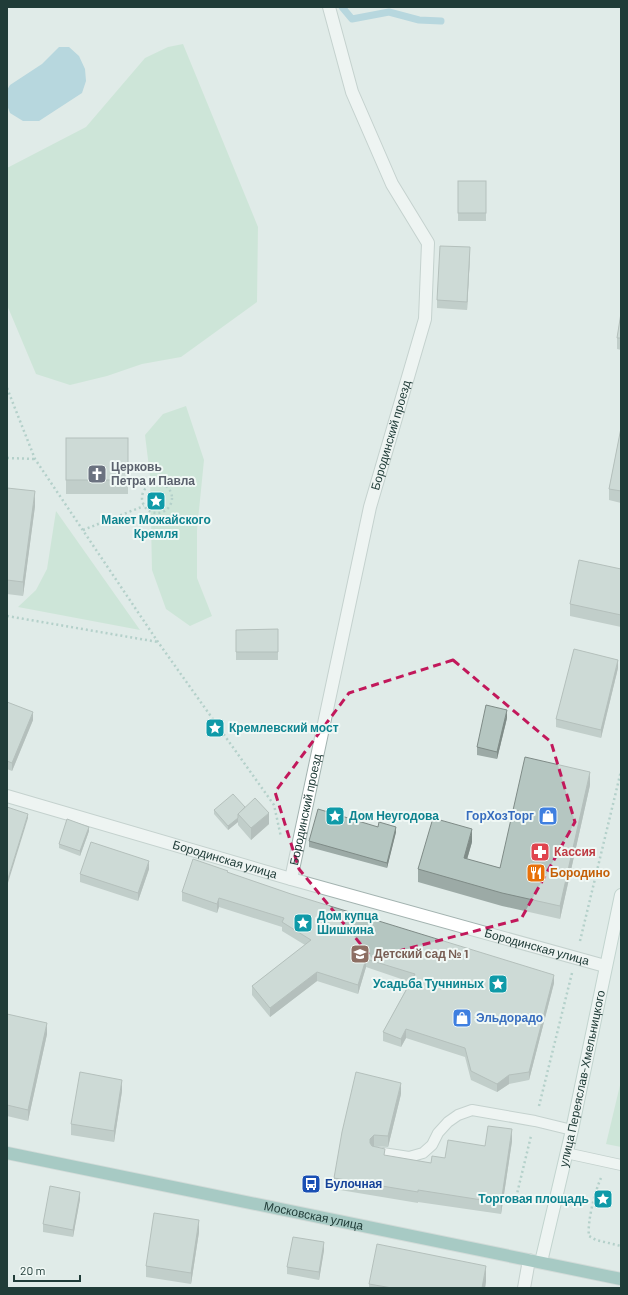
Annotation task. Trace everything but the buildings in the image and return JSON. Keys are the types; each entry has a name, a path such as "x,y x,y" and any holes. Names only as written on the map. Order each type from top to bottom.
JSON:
{"main road":[{"name":"Московская улица","path":"7,1153 621,1279"}],"street":[{"name":"Бородинский проезд","path":"291,878 370,507 425,319 428,242 392,184 352,92 329,7"},
{"name":"Бородинская улица","path":"7,796 291,878 605,966"},
{"name":"улица Переяслав-Хмельницкого","path":"524,1288 535,1261 572,1130 621,895"}],"lane":[{"path":"376,1152 409,1157 423,1153 432,1145 438,1133 448,1122 458,1115 472,1110 535,1121 572,1130"},
{"path":"566,1153 621,1165"}],"path":[{"path":"7,388 35,459 158,642 274,805 282,842"},
{"path":"7,458 35,459"},
{"path":"158,483 167,488 170,492 172,497 171,502 166,510 156,513 147,510 144,506 142,497 143,492 149,486 158,483"},
{"path":"83,530 144,506"},
{"path":"7,616 158,642"},
{"path":"515,1202 620,784 621,771"},
{"path":"604,1172 598,1184 589,1220 589,1236 596,1240 621,1246"}],"highlighted area":[{"path":"453,660 551,742 575,822 521,919 372,958 299,869 275,792 349,693"}],"green space":[{"path":"183,44 258,227 257,302 181,357 142,364 107,376 70,385 36,374 7,305 7,168 86,127 145,58 168,47"},
{"path":"186,406 204,460 197,530 197,578 212,616 190,626 166,609 152,570 150,476 145,435 163,414"},
{"path":"56,511 140,630 18,607 36,590 47,569"},
{"path":"621,1081 621,1147 606,1144"}],"water":[{"path":"59,47 69,47 79,56 85,69 86,81 82,93 39,121 23,121 10,113 7,105 7,90 10,85 42,64"}],"waterway":[{"path":"342,7 352,19 389,12 419,20 441,21"}],"place":[{"name":"Церковь Петра и Павла","path":"97,474"},
{"name":"Макет Можайского Кремля","path":"156,501"},
{"name":"Кремлевский мост","path":"215,728"},
{"name":"Дом Неугодова","path":"335,816"},
{"name":"ГорХозТорг","path":"548,816"},
{"name":"Кассия","path":"540,852"},
{"name":"Бородино","path":"536,873"},
{"name":"Дом купца Шишкина","path":"303,923"},
{"name":"Детский сад № 1","path":"360,954"},
{"name":"Усадьба Тучниных","path":"498,984"},
{"name":"Эльдорадо","path":"462,1018"},
{"name":"Булочная","path":"311,1184"},
{"name":"Торговая площадь","path":"603,1199"}]}
